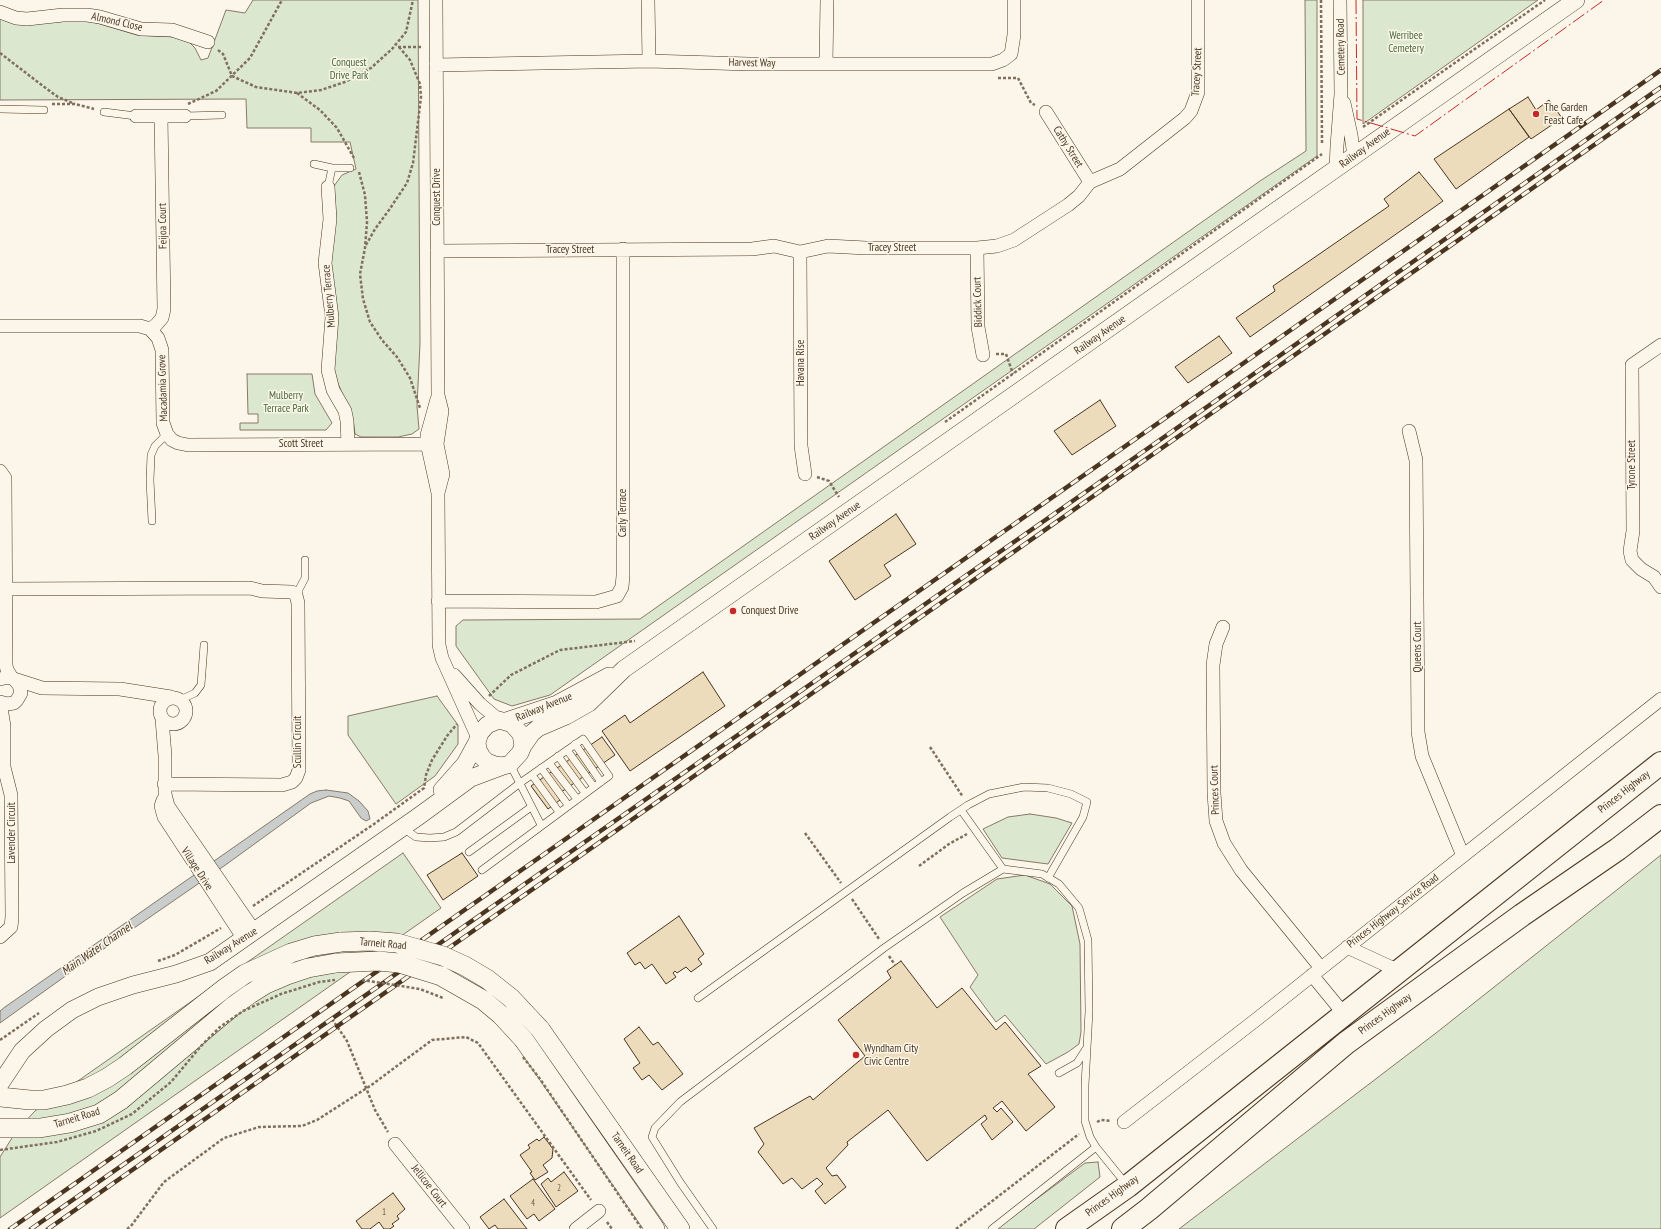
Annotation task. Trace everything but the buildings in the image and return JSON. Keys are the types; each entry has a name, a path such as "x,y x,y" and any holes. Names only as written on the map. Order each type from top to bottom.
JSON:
{"highway":[{"name":"Princes Highway","path":"1068,1229 1128,1186 1661,763"},
{"name":"Princes Highway","path":"1123,1229 1149,1209 1346,1043 1522,915 1618,849 1661,816"},
{"path":"1344,1014 1388,1012"},
{"path":"1128,1186 1149,1209"}],"main road":[{"name":"Tarneit Road","path":"0,1097 44,1100 67,1095 88,1088 125,1066 245,974 291,953 314,946 341,942 370,941 397,943 443,956 465,966 487,979 511,998 540,1029 680,1229"},
{"name":"Tarneit Road","path":"0,1128 40,1128 70,1123 99,1114 121,1100 232,1007 266,984 287,975 308,968 337,971 359,961 392,962 419,968 441,976 483,1000 501,1015 523,1048 655,1229"}],"street":[{"name":"Conquest Drive","path":"436,0 438,395 442,411 442,419 437,437 432,444 438,493 439,645 446,666 477,740"},
{"path":"648,0 648,62"},
{"path":"826,64 827,0"},
{"name":"Harvest Way","path":"436,65 648,62 992,64 999,62 1011,54 1013,48 1014,0"},
{"name":"Tracey Street","path":"437,251 752,249 774,246 800,252 828,246 866,248 977,248 997,246 1014,240 1068,205 1079,196 1090,182 1120,169 1185,118 1191,111 1198,92 1198,0"},
{"name":"Cemetery Road","path":"1336,169 1336,146 1341,94 1340,0"},
{"name":"Railway Avenue","path":"503,721 557,704 624,669 1576,0"},
{"name":"Almond Close","path":"0,12 16,18 27,19 63,15 87,15 105,18 141,29 172,30 208,42"},
{"name":"Cemetery Road","path":"1341,94 1351,135 1354,156"},
{"name":"Cathy Street","path":"1046,112 1090,182"},
{"path":"136,116 185,116"},
{"name":"Feijoa Court","path":"150,329 162,318 164,309 161,116"},
{"name":"Mulberry Terrace","path":"328,187 330,219 325,263 332,317 328,370 333,390 345,411 348,444"},
{"name":"Biddick Court","path":"977,248 978,327 983,355"},
{"name":"Carly Terrace","path":"438,601 596,602 617,596 622,587 622,249"},
{"name":"Havana Rise","path":"800,252 801,446 805,474"},
{"path":"0,326 140,326 150,329"},
{"name":"Macadamia Grove","path":"150,329 158,338 162,350 162,407 163,423 167,434"},
{"name":"Tyrone Street","path":"1661,345 1632,365 1633,531 1630,552 1632,560 1641,569 1654,577 1661,587"},
{"name":"Queens Court","path":"1409,431 1416,460 1418,732 1422,756 1463,856"},
{"name":"Scott Street","path":"167,434 172,440 188,444 432,444"},
{"path":"0,471 4,478 2,589 6,665 9,679 42,688 120,689 138,691 176,698 185,706 186,715 177,723 169,723 138,691"},
{"path":"2,589 250,588 262,591 292,592 296,595"},
{"name":"Scullin Circuit","path":"165,789 282,785 292,782 296,778 298,775 299,762 298,603 296,595"},
{"name":"Princes Court","path":"1222,627 1216,644 1213,665 1214,793 1216,820 1224,843 1241,870 1316,972"},
{"name":"Conquest Drive","path":"446,666 480,704 503,721"},
{"name":"Railway Avenue","path":"522,746 538,728 580,709 624,669"},
{"name":"Lavender Circuit","path":"0,937 11,927 12,917 11,795 4,767 4,726 9,702 20,697 21,689 19,685 9,679"},
{"path":"9,702 42,688"},
{"path":"161,715 161,704 167,698 176,698"},
{"name":"Princes Highway Service Road","path":"1124,1122 1258,1019 1661,699"},
{"name":"Village Drive","path":"161,715 165,756 165,789 161,806 164,817 250,935"},
{"path":"503,721 512,724 521,734 522,746 520,754 506,765 495,766 482,757 478,750 477,740 482,729 487,725 503,721"},
{"name":"Village Drive","path":"165,756 171,735 177,723"},
{"name":"Railway Avenue","path":"419,816 465,764 477,740"},
{"name":"Railway Avenue","path":"0,1084 22,1051 46,1029 72,1010 98,997 133,985 176,974 210,962 471,778 506,765"},
{"path":"1346,948 1400,971"},
{"path":"1316,972 1344,1014"},
{"name":"Jellicoe Court","path":"396,1144 463,1229"},
{"path":"576,1229 599,1211"}],"lane":[{"path":"0,109 44,110"},
{"path":"104,112 136,116"},
{"path":"185,116 222,115"},
{"path":"314,164 332,168 350,168"},
{"name":"Mulberry Terrace","path":"328,187 332,168"},
{"name":"Macadamia Grove","path":"152,522 150,480 151,455 155,446 167,434"},
{"path":"296,595 306,578 306,560"},
{"path":"176,698 195,693 201,685 204,645"},
{"path":"403,827 416,837 444,837 456,832 520,783 583,739 609,776 482,870"},
{"path":"567,750 594,787"},
{"path":"558,756 585,793"},
{"path":"549,763 577,799"},
{"path":"506,765 520,783 540,826"},
{"path":"541,768 568,805"},
{"path":"532,775 560,812"},
{"path":"698,998 961,810 989,794 1024,787 1048,788 1070,794 1087,802 1083,817 1048,878"},
{"path":"469,852 531,807"},
{"path":"961,810 1003,869"},
{"path":"713,1229 680,1182 652,1137 655,1128 680,1102 872,957 963,893 1003,869 1042,874 1058,884 1079,908 1088,940 1089,1011 1085,1085 1085,1121 1090,1137 1096,1147 1128,1186"},
{"path":"1060,1073 1077,1063 1088,1047"},
{"path":"992,1229 1096,1147"}],"path":[{"path":"161,116 216,91 232,76 250,58 282,0"},
{"path":"208,42 223,54 232,76 256,88 297,93 321,90 345,82 371,68 394,46 406,32 414,0"},
{"path":"1321,0 1322,155"},
{"path":"1351,135 1545,0"},
{"path":"394,46 436,48"},
{"path":"399,46 410,60 426,98"},
{"path":"0,53 58,97 104,112"},
{"path":"997,78 1018,78 1031,103 1046,112"},
{"path":"365,248 375,229 407,183 417,140 421,97 420,84"},
{"path":"297,93 320,110 337,128 354,159"},
{"path":"44,110 51,104 76,104"},
{"path":"942,424 1336,146"},
{"path":"357,166 365,195 367,222 365,248 360,274 363,298 370,322 382,340 397,357 410,378 421,414"},
{"path":"983,355 1006,354 1013,374"},
{"path":"805,474 829,481 839,497"},
{"path":"833,502 846,493"},
{"path":"480,704 511,675 560,650 634,641 639,638"},
{"path":"156,962 175,955 237,917 374,824 424,788 426,775 432,760 447,736 466,713"},
{"path":"0,1150 57,1142 96,1131 132,1114 171,1082 201,1046 220,1028 243,1012 281,994 319,982 337,971"},
{"path":"360,979 420,989 446,999"},
{"path":"0,1040 42,1011"},
{"path":"332,1019 348,1041 375,1110 396,1144"},
{"path":"127,1229 131,1226 164,1182 224,1138 259,1127 302,1126 317,1120 367,1088 432,1040 466,1037 478,1043 612,1229"},
{"path":"523,1048 540,1079 642,1229"},
{"path":"956,1229 1087,1128 1101,1120 1124,1122"}],"green space":[{"name":"Conquest Drive Park","path":"253,0 418,0 420,344 417,406 419,429 412,434 398,437 361,437 355,434 353,419 334,374 337,325 332,282 331,257 336,217 334,186 342,175 356,169 350,142 311,142 311,128 247,128 246,99 0,100 0,18 53,22 87,20 137,35 175,37 188,41 195,48 201,60 208,58 226,10 245,13"},
{"path":"1305,0 1317,0 1317,156 550,695 512,706 494,699 456,646 456,626 463,620 640,619 1260,181 1306,151"},
{"name":"Werribee Cemetery","path":"1363,0 1538,0 1363,124"},
{"name":"Mulberry Terrace Park","path":"247,374 312,374 315,394 332,423 326,430 240,430 240,423 258,423 258,414 248,414"},
{"path":"437,696 458,725 458,744 435,776 396,804 348,735 348,716"},
{"path":"1030,814 1056,818 1072,823 1048,864 1002,858 983,829 1008,817"},
{"path":"403,853 441,908 0,1218 0,1157 17,1130 35,1111"},
{"path":"1661,855 1661,1229 1179,1229 1436,1033"},
{"path":"1025,875 1050,884 1072,906 1080,944 1081,1032 1079,1044 1046,1064 1005,1015 996,1022 970,987 978,975 940,917 997,879"},
{"path":"1098,1162 1100,1177 1034,1229 996,1229 1085,1163"}],"water":[{"name":"Main Water Channel","path":"326,790 348,793 359,801 368,811 370,819 366,821 361,818 349,801 340,798 329,796 311,803 0,1023 0,1011 5,1007 310,794 317,791"}],"railway":[{"path":"10,1229 1661,70"},
{"path":"31,1229 1167,435 1661,87"},
{"path":"48,1229 1661,98"}],"power":[{"path":"1356,0 1357,119 1415,136 1604,0"}],"place":[{"name":"The Garden Feast Cafe","path":"1536,114"},
{"name":"Conquest Drive","path":"733,611"},
{"name":"Wyndham City Civic Centre","path":"856,1055"}]}
